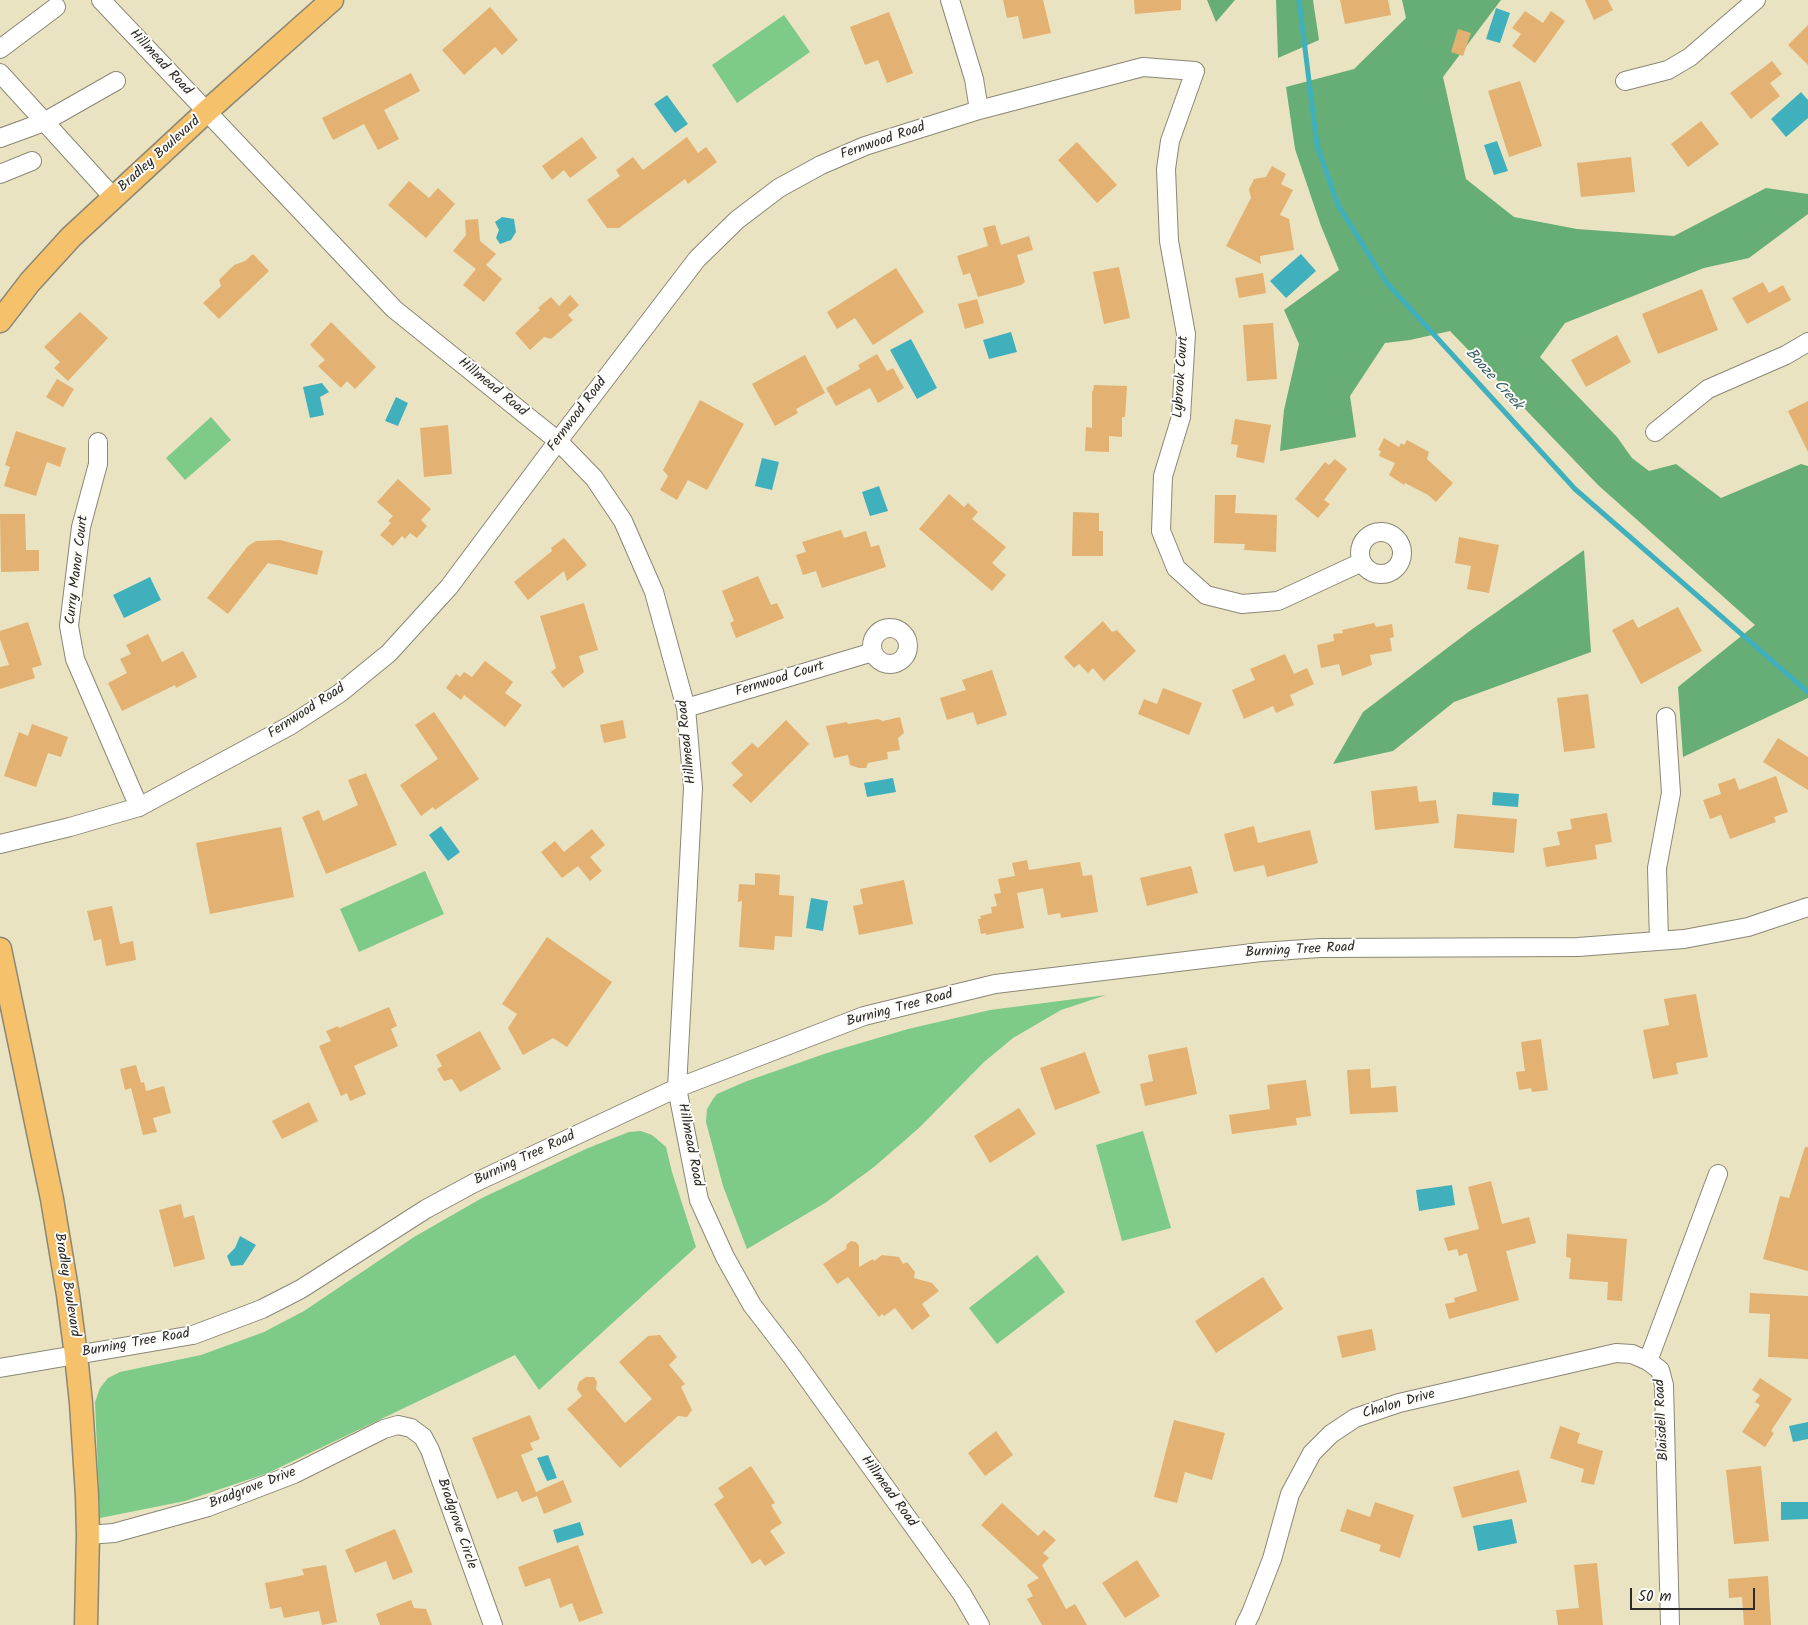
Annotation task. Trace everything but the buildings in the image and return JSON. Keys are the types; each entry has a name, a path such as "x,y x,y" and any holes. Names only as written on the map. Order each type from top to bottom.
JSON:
{"main road":[{"name":"Bradley Boulevard","path":"0,321 50,258 113,197 332,0"},
{"name":"Bradley Boulevard","path":"0,949 52,1199 76,1355 85,1452 88,1535 86,1625"}],"street":[{"name":"Hillmead Road","path":"101,0 394,309 558,441 594,478 623,521 654,592 686,708 693,788 677,1088 699,1200 725,1257 752,1305 792,1357 962,1594 980,1625"},
{"path":"950,0 974,79 979,110"},
{"path":"1625,81 1668,70 1690,57 1756,0"},
{"path":"0,49 56,7"},
{"name":"Fernwood Road","path":"0,844 70,827 139,807 291,725 340,693 389,653 449,587 697,259 737,220 779,188 821,165 865,146 979,110 1143,67 1194,71"},
{"name":"Lybrook Court","path":"1194,71 1170,141 1166,168 1169,241 1186,334 1181,416 1163,476 1160,531 1176,568 1206,595 1242,604 1278,601 1362,562"},
{"path":"0,73 113,197"},
{"path":"0,138 44,122 116,81"},
{"path":"0,174 32,161"},
{"path":"1655,432 1708,389 1786,355 1808,342"},
{"name":"Curry Manor Court","path":"98,442 98,464 81,527 70,626 75,659 139,807"},
{"name":"Fernwood Court","path":"686,708 873,652"},
{"path":"1659,940 1657,868 1671,793 1666,717"},
{"name":"Burning Tree Road","path":"0,1368 192,1335 262,1309 301,1290 426,1209 474,1183 677,1088 864,1016 995,984 1261,952 1320,948 1578,946 1684,939 1748,926 1808,907"},
{"name":"Blaisdell Road","path":"1670,1625 1664,1385 1660,1370 1648,1361 1718,1174"},
{"name":"Chalon Drive","path":"1245,1625 1272,1558 1290,1494 1312,1453 1331,1434 1355,1418 1399,1403 1616,1353 1632,1354 1648,1361"},
{"name":"Bradgrove Drive","path":"88,1535 114,1533 208,1507 294,1474 384,1429 398,1426 411,1428"},
{"name":"Bradgrove Circle","path":"411,1428 424,1437 430,1450 493,1625"}],"green space":[{"path":"1207,0 1235,0 1216,22"},
{"path":"1276,0 1313,0 1319,40 1278,58"},
{"path":"1402,0 1501,0 1443,77 1466,179 1514,217 1577,229 1674,236 1766,188 1808,194 1808,214 1749,258 1704,268 1565,323 1540,357 1617,437 1632,458 1649,471 1676,464 1721,498 1801,464 1808,466 1808,698 1683,757 1678,687 1755,625 1598,485 1450,331 1410,340 1385,343 1350,396 1356,437 1280,451 1284,410 1299,344 1284,310 1339,270 1321,226 1295,149 1286,87 1354,69 1406,18"},
{"path":"784,15 810,52 737,103 712,65"},
{"path":"211,417 231,440 185,480 166,458"},
{"path":"1584,550 1591,652 1454,702 1393,751 1333,764 1363,712 1471,630"},
{"path":"425,871 444,914 359,952 340,909"},
{"path":"1106,995 1061,1010 1013,1038 984,1062 919,1128 874,1167 825,1203 747,1249 723,1186 706,1122 707,1109 717,1094 747,1081 827,1053 908,1029 990,1010"},
{"path":"641,1131 652,1135 666,1147 696,1247 539,1390 515,1355 268,1473 185,1501 100,1518 95,1402 100,1388 108,1378 120,1372 201,1355 264,1332 304,1311 414,1237 482,1198 588,1148 629,1132"},
{"path":"1143,1131 1171,1228 1122,1241 1096,1145"},
{"path":"1037,1255 1065,1292 997,1344 969,1308"}],"water":[{"path":"1496,8 1510,13 1500,43 1486,39"},
{"path":"1801,92 1808,100 1808,118 1786,137 1771,119"},
{"path":"667,95 688,124 675,133 654,104"},
{"path":"1497,141 1508,171 1494,175 1484,145"},
{"path":"502,217 514,219 516,232 511,240 500,244 496,238 499,230 495,222"},
{"path":"1301,254 1316,271 1286,298 1270,281"},
{"path":"1011,332 1017,352 989,359 983,340"},
{"path":"911,339 937,388 917,399 890,350"},
{"path":"322,383 329,392 320,397 324,415 310,418 303,387"},
{"path":"396,397 408,403 398,426 385,421"},
{"path":"762,458 779,462 772,490 755,486"},
{"path":"879,486 888,511 870,516 862,492"},
{"path":"150,577 161,600 124,618 113,595"},
{"path":"893,778 896,792 867,797 864,783"},
{"path":"1493,792 1519,794 1518,807 1492,805"},
{"path":"441,826 460,852 448,861 429,835"},
{"path":"811,898 828,901 823,931 806,928"},
{"path":"1452,1185 1455,1205 1419,1211 1416,1190"},
{"path":"240,1236 256,1245 243,1265 231,1266 227,1256 235,1248"},
{"path":"1808,1422 1808,1439 1793,1442 1789,1426"},
{"path":"548,1455 557,1478 547,1481 537,1458"},
{"path":"1781,1502 1808,1502 1808,1519 1781,1520"},
{"path":"1512,1519 1517,1543 1478,1551 1473,1526"},
{"path":"580,1522 584,1535 557,1543 553,1530"}],"waterway":[{"name":"Booze Creek","path":"1299,0 1317,145 1338,205 1386,282 1575,489 1808,692"}]}
